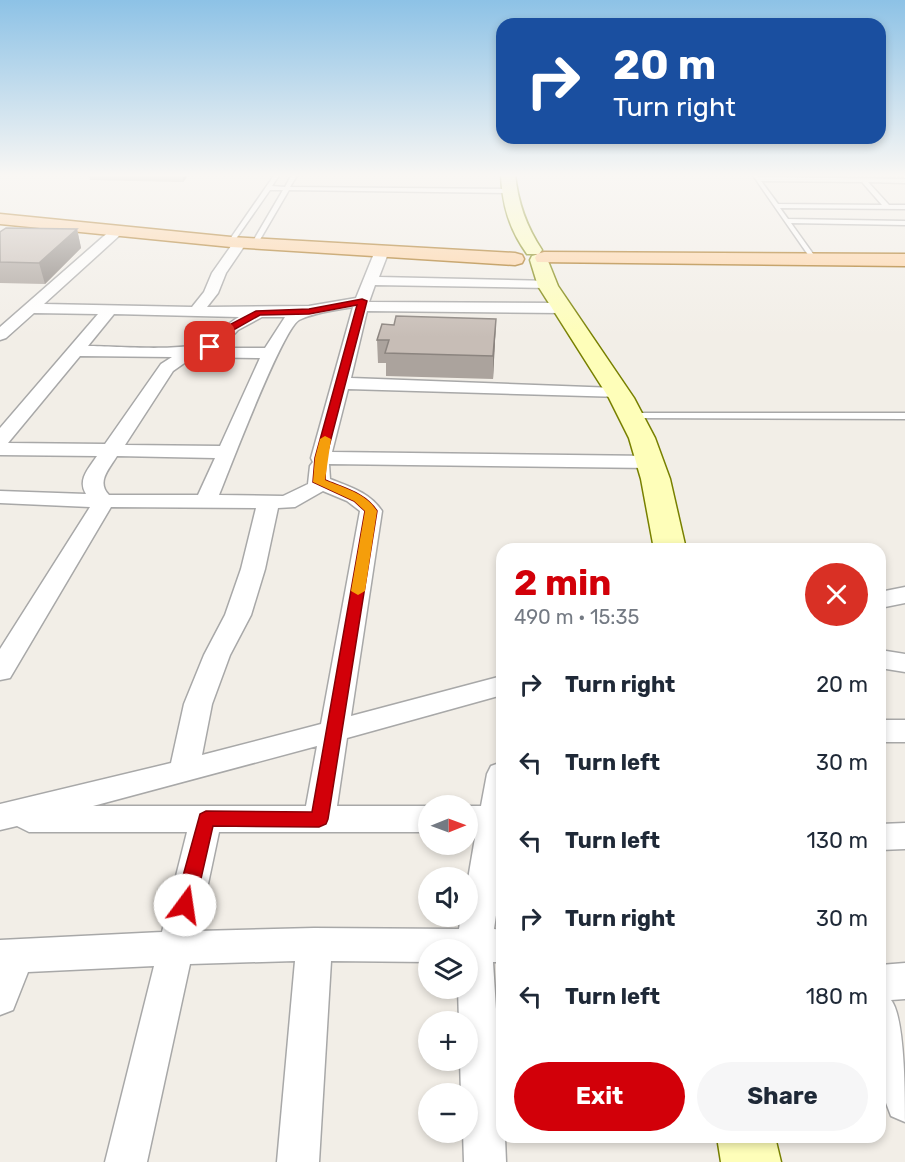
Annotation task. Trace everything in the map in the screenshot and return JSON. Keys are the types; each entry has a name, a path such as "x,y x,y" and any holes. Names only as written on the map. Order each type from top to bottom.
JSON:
{"main road":[{"path":"82,228 382,252 531,258 584,256 905,260"},
{"path":"522,228 531,258 630,416 651,462 669,543"},
{"path":"747,1143 751,1162"}],"street":[{"path":"0,335 116,232"},
{"path":"197,310 211,294 219,273 242,242"},
{"path":"0,497 268,504 286,502 305,495 315,488 362,304 382,252"},
{"path":"370,281 531,258"},
{"path":"31,308 259,313 309,311 362,304 563,308"},
{"path":"0,440 110,310"},
{"path":"206,501 270,353 292,318 309,311"},
{"path":"104,501 94,493 91,482 167,368 188,353 215,344 232,327 259,313"},
{"path":"74,351 270,353"},
{"path":"341,383 616,393"},
{"path":"0,449 226,452"},
{"path":"320,470 651,462"},
{"path":"319,819 371,511 367,504 320,470"},
{"path":"0,670 104,501"},
{"path":"184,771 198,704 217,655 238,615 253,569 268,504"},
{"path":"886,599 905,595"},
{"path":"886,659 905,663"},
{"path":"0,818 496,688"},
{"path":"886,731 905,731"},
{"path":"485,1162 488,946 482,819 496,788"},
{"path":"0,818 418,819"},
{"path":"126,1162 174,948 206,819"},
{"path":"886,837 905,836"},
{"path":"0,997 8,957 174,948 314,944 488,946"},
{"path":"298,1162 314,944"},
{"path":"886,983 905,981"},
{"path":"886,1035 905,1102"}],"lane":[{"path":"242,242 248,228"},
{"path":"242,242 253,228"},
{"path":"792,228 813,258"},
{"path":"630,416 905,416"}],"building":[{"path":"6,228 77,229 39,263 0,262 0,232"},
{"path":"396,316 496,319 493,356 385,353 389,340 377,340 382,324 394,325"}],"slow traffic":[{"path":"325,439 319,482 358,498 367,504 371,511 358,591"}],"route":[{"path":"185,905 206,819 319,819 371,511 367,504 358,498 319,482 321,458 362,301 309,311 259,313 232,327 210,347"}]}
